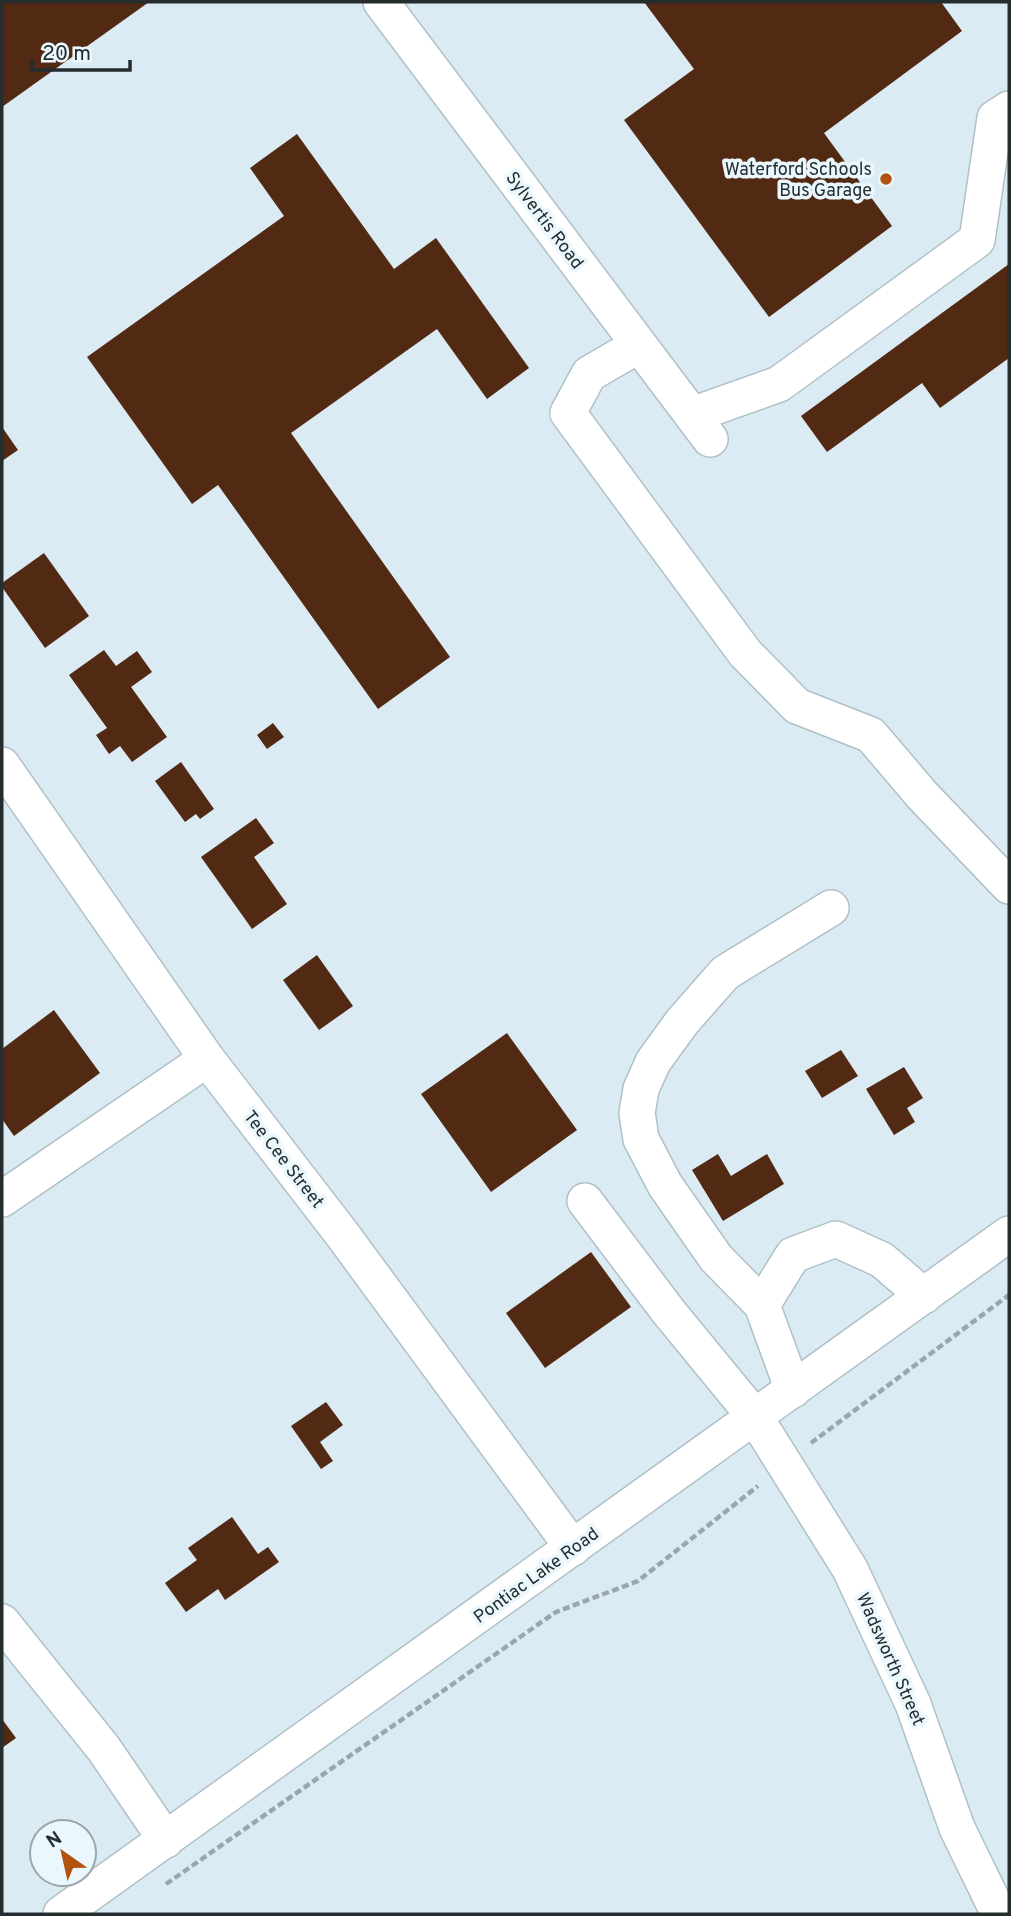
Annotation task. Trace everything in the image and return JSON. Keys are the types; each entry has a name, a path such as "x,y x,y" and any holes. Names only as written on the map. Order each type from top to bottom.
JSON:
{"street":[{"name":"Sylvertis Road","path":"381,2 701,427 779,384 977,240 995,118 1009,109"},
{"path":"639,345 589,374 568,413 745,653 797,706 872,736 922,795 1009,886"},
{"name":"Tee Cee Street","path":"2,765 207,1059 350,1245 573,1548"},
{"path":"793,1390 762,1305 716,1258 665,1185 641,1139 637,1113 642,1088 653,1062 681,1022 725,973 831,908"},
{"path":"2,1199 207,1059"},
{"name":"Wadsworth Street","path":"585,1201 668,1311 755,1417 850,1569 913,1704 957,1828 999,1914"},
{"name":"Pontiac Lake Road","path":"61,1914 1009,1234"},
{"path":"762,1305 793,1255 836,1239 883,1260 924,1296"},
{"path":"2,1622 104,1749 166,1840"}],"path":[{"path":"164,1886 556,1612 638,1581 785,1464 1009,1295"}],"building":[{"path":"2,2 149,2 2,107"},
{"path":"644,2 941,2 962,31 824,133 892,226 769,317 624,120 694,69"},
{"path":"297,134 394,269 436,238 529,368 487,399 437,329 291,433 450,657 378,709 218,485 192,504 87,357 284,216 250,168"},
{"path":"1009,264 1009,358 940,408 922,383 827,452 801,416"},
{"path":"2,427 18,450 2,461"},
{"path":"44,553 89,616 45,648 2,587 2,583"},
{"path":"104,650 116,666 137,651 152,672 131,687 167,737 132,762 120,746 109,754 96,735 107,728 69,675"},
{"path":"273,723 284,737 267,749 257,735"},
{"path":"181,762 214,809 200,819 196,814 185,822 155,781"},
{"path":"256,818 274,843 254,857 287,904 252,929 201,857"},
{"path":"317,955 353,1006 319,1030 283,980"},
{"path":"54,1010 100,1073 14,1136 2,1119 2,1049"},
{"path":"507,1033 577,1130 491,1192 421,1094"},
{"path":"841,1050 858,1076 822,1098 805,1071"},
{"path":"904,1067 923,1098 907,1108 915,1122 894,1135 866,1089"},
{"path":"718,1154 731,1176 767,1154 784,1184 723,1221 692,1170"},
{"path":"591,1252 631,1307 545,1368 506,1313"},
{"path":"326,1402 343,1425 320,1442 333,1461 321,1469 291,1426"},
{"path":"232,1517 258,1554 268,1547 279,1562 225,1600 218,1589 186,1612 165,1583 197,1560 188,1548"},
{"path":"2,1719 16,1738 2,1748"}],"place":[{"name":"Waterford Schools Bus Garage","path":"886,179"}]}
